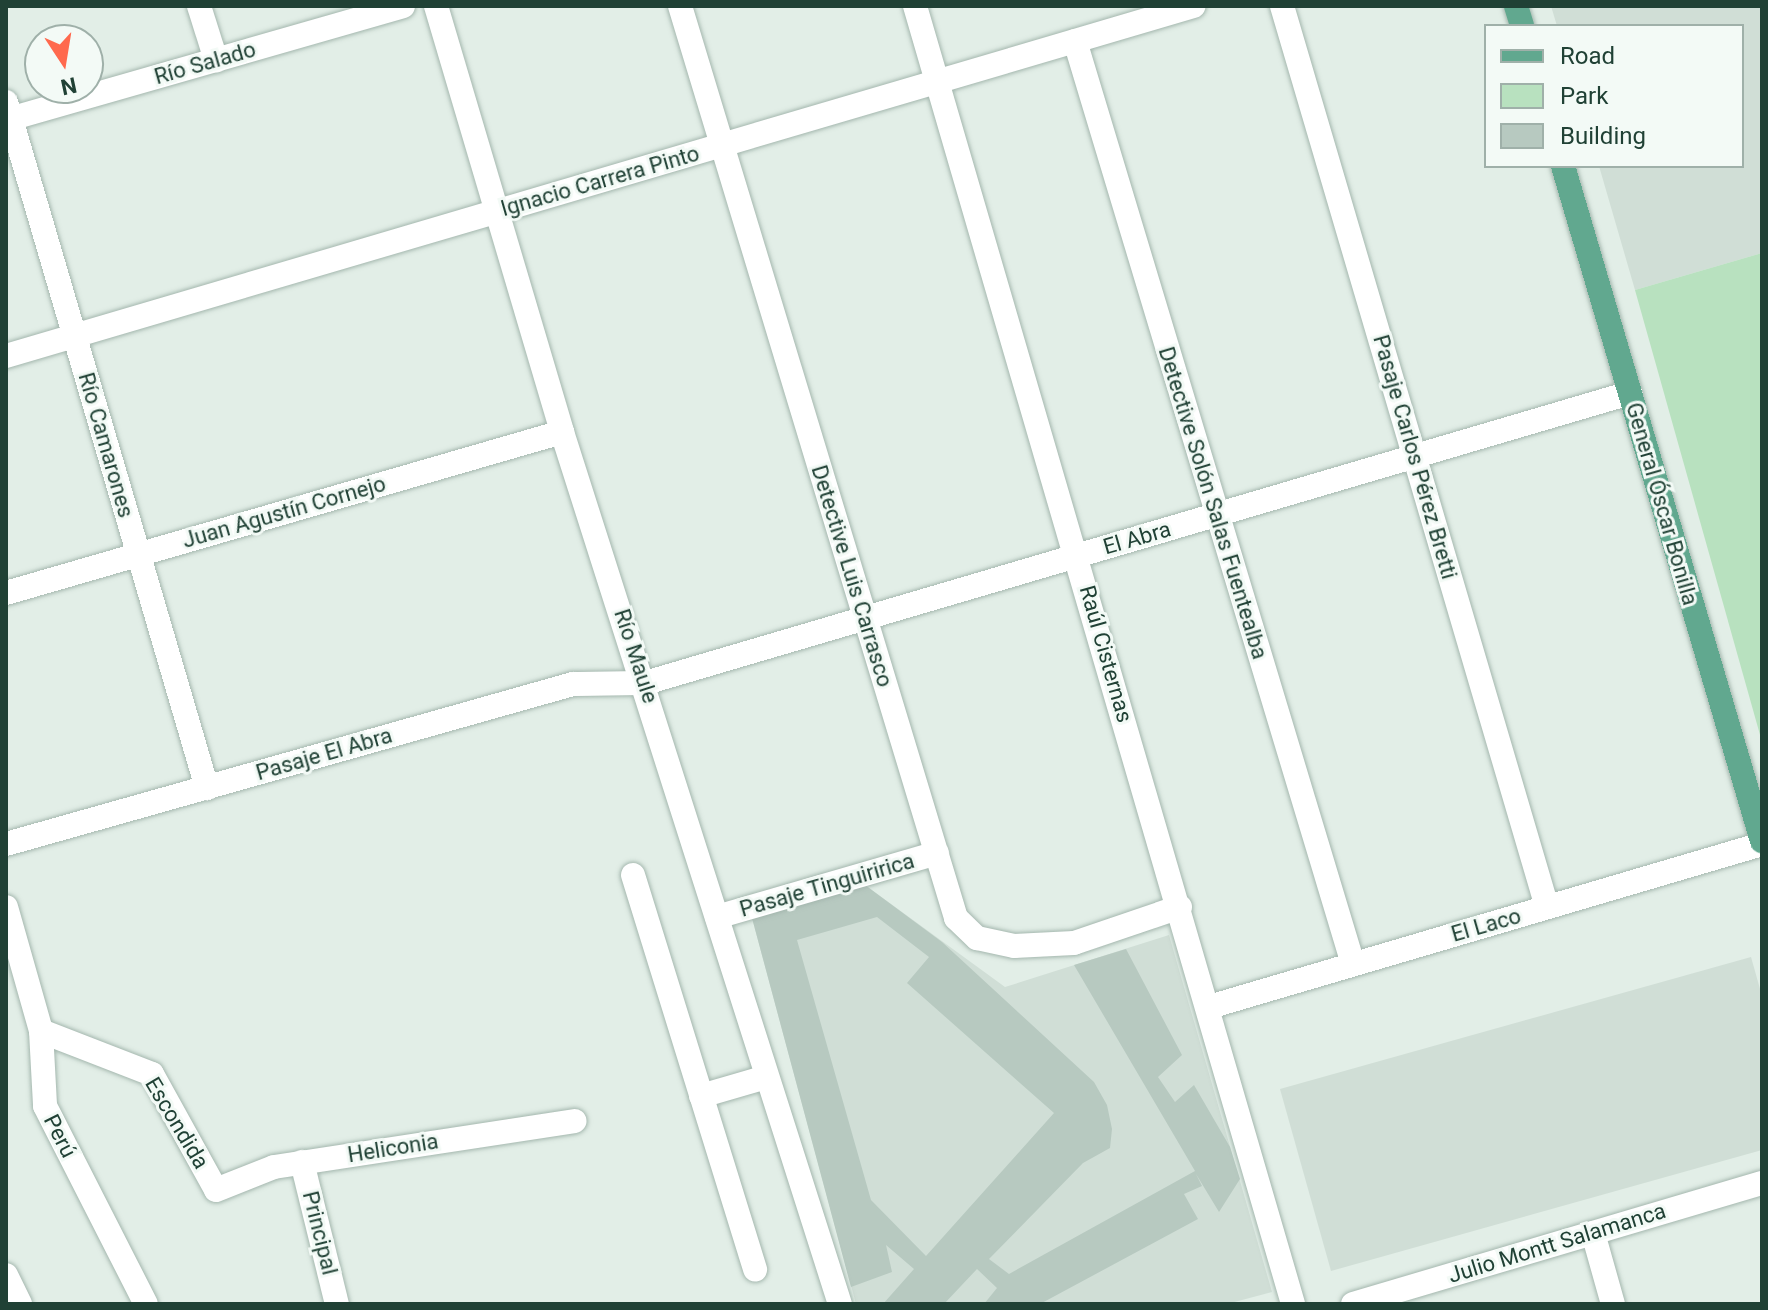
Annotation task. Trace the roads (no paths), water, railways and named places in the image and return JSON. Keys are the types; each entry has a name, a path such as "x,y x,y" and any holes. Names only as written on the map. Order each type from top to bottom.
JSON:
{"main road":[{"name":"General Óscar Bonilla","path":"1564,168 1762,843"}],"street":[{"path":"199,6 216,60"},
{"name":"Río Salado","path":"8,114 216,60 403,6"},
{"name":"Río Maule","path":"436,6 500,211 562,432 645,683 766,1077 840,1304"},
{"name":"Detective Luis Carrasco","path":"680,6 956,918 977,938 1001,943 1074,943 1180,907"},
{"name":"Raúl Cisternas","path":"915,6 1180,907 1293,1304"},
{"name":"Ignacio Carrera Pinto","path":"6,356 1075,41 1119,16 1194,6"},
{"name":"Pasaje Carlos Pérez Bretti","path":"1282,6 1547,907"},
{"name":"Detective Solón Salas Fuentealba","path":"1075,41 1353,964"},
{"name":"Río Camarones","path":"8,114 207,788"},
{"name":"El Abra","path":"645,683 1630,393"},
{"name":"Juan Agustín Cornejo","path":"6,593 562,432"},
{"name":"Pasaje El Abra","path":"6,844 573,684 645,683"},
{"name":"El Laco","path":"1209,1007 1762,843"},
{"name":"Pasaje Tinguiririca","path":"717,917 937,853"},
{"path":"633,875 755,1270"},
{"name":"Perú","path":"6,907 41,1031 45,1106 146,1304"},
{"name":"Escondida","path":"41,1031 152,1074 216,1190"},
{"path":"701,1096 766,1077"},
{"name":"Heliconia","path":"216,1190 274,1167 574,1121"},
{"name":"Principal","path":"302,1162 337,1304"},
{"name":"Julio Montt Salamanca","path":"1353,1304 1762,1183"},
{"path":"1593,1233 1613,1304"},
{"path":"6,1275 20,1304"}]}
